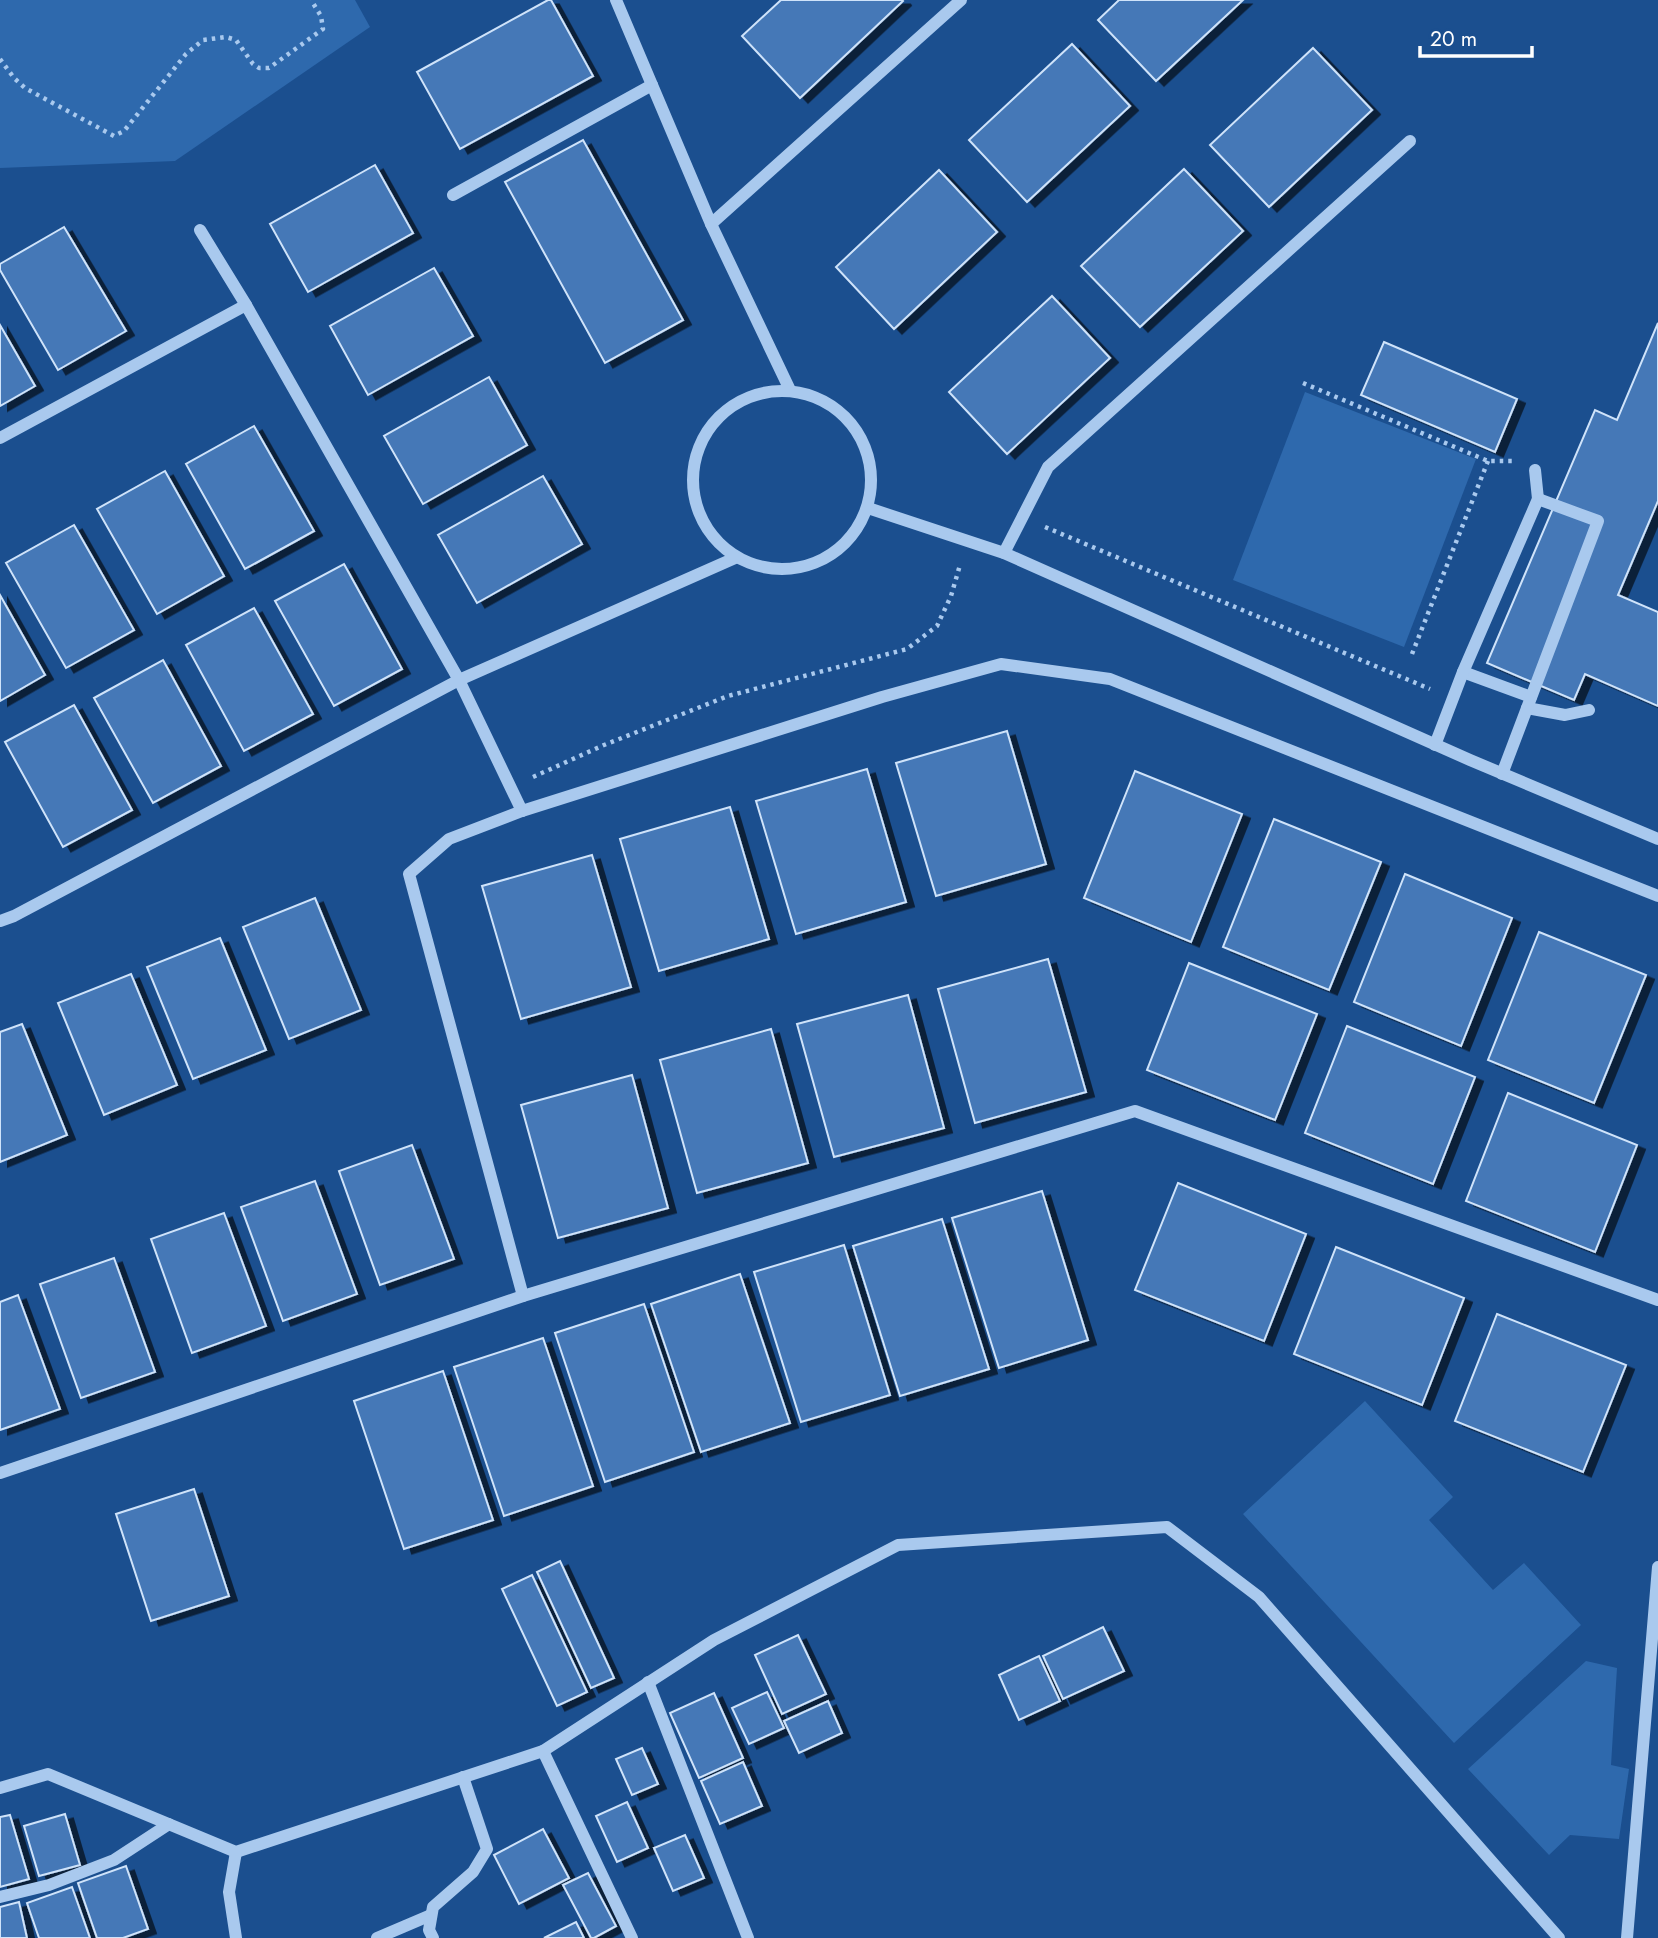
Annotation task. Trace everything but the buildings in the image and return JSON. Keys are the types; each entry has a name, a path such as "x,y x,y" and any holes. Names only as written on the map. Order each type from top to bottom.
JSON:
{"street":[{"path":"616,0 711,223 790,390"},
{"path":"711,223 961,0"},
{"path":"453,195 652,85"},
{"path":"1004,553 1048,467 1410,141"},
{"path":"200,230 246,305 458,680 522,811"},
{"path":"0,438 246,305"},
{"path":"790,390 828,402 857,430 871,468 868,508 847,542 814,565 774,570 736,558 706,529 692,492 695,452 716,417 749,395 790,390"},
{"path":"1435,745 1463,672 1538,499 1535,470"},
{"path":"1502,774 1598,521 1538,499"},
{"path":"868,508 1004,553 1435,745 1658,839"},
{"path":"0,921 458,680 736,558"},
{"path":"523,1296 409,874 449,839 522,811 882,697 1001,664 1110,679 1658,896"},
{"path":"1463,672 1529,703 1565,715 1589,710"},
{"path":"0,1473 523,1296 1135,1111 1658,1300"},
{"path":"0,1788 48,1774 236,1852 543,1751 714,1640 898,1545 1167,1527 1259,1597 1559,1938"},
{"path":"1627,1938 1658,1567"},
{"path":"648,1682 748,1938"},
{"path":"543,1751 632,1938"},
{"path":"433,1938 429,1930 433,1907 473,1872 487,1849 463,1777"},
{"path":"0,1897 49,1885 114,1860 169,1824"},
{"path":"236,1852 229,1892 236,1938"},
{"path":"377,1938 431,1916"}],"path":[{"path":"0,59 25,88 114,136 124,131 186,54 203,40 226,37 236,40 253,64 259,68 269,68 323,29 321,16 311,0"},
{"path":"1303,383 1488,461 1511,460 1535,470"},
{"path":"1412,654 1488,461"},
{"path":"1021,517 1452,699"},
{"path":"511,787 604,745 727,696 907,649 936,626 951,596 967,541"}],"shaded area":[{"path":"0,0 355,0 370,27 175,161 0,168"},
{"path":"1305,392 1476,459 1404,647 1233,580"},
{"path":"1365,1401 1453,1497 1429,1520 1493,1590 1524,1563 1581,1625 1454,1743 1243,1514"},
{"path":"1586,1661 1617,1668 1611,1765 1629,1769 1619,1839 1570,1835 1549,1855 1468,1769"}]}
